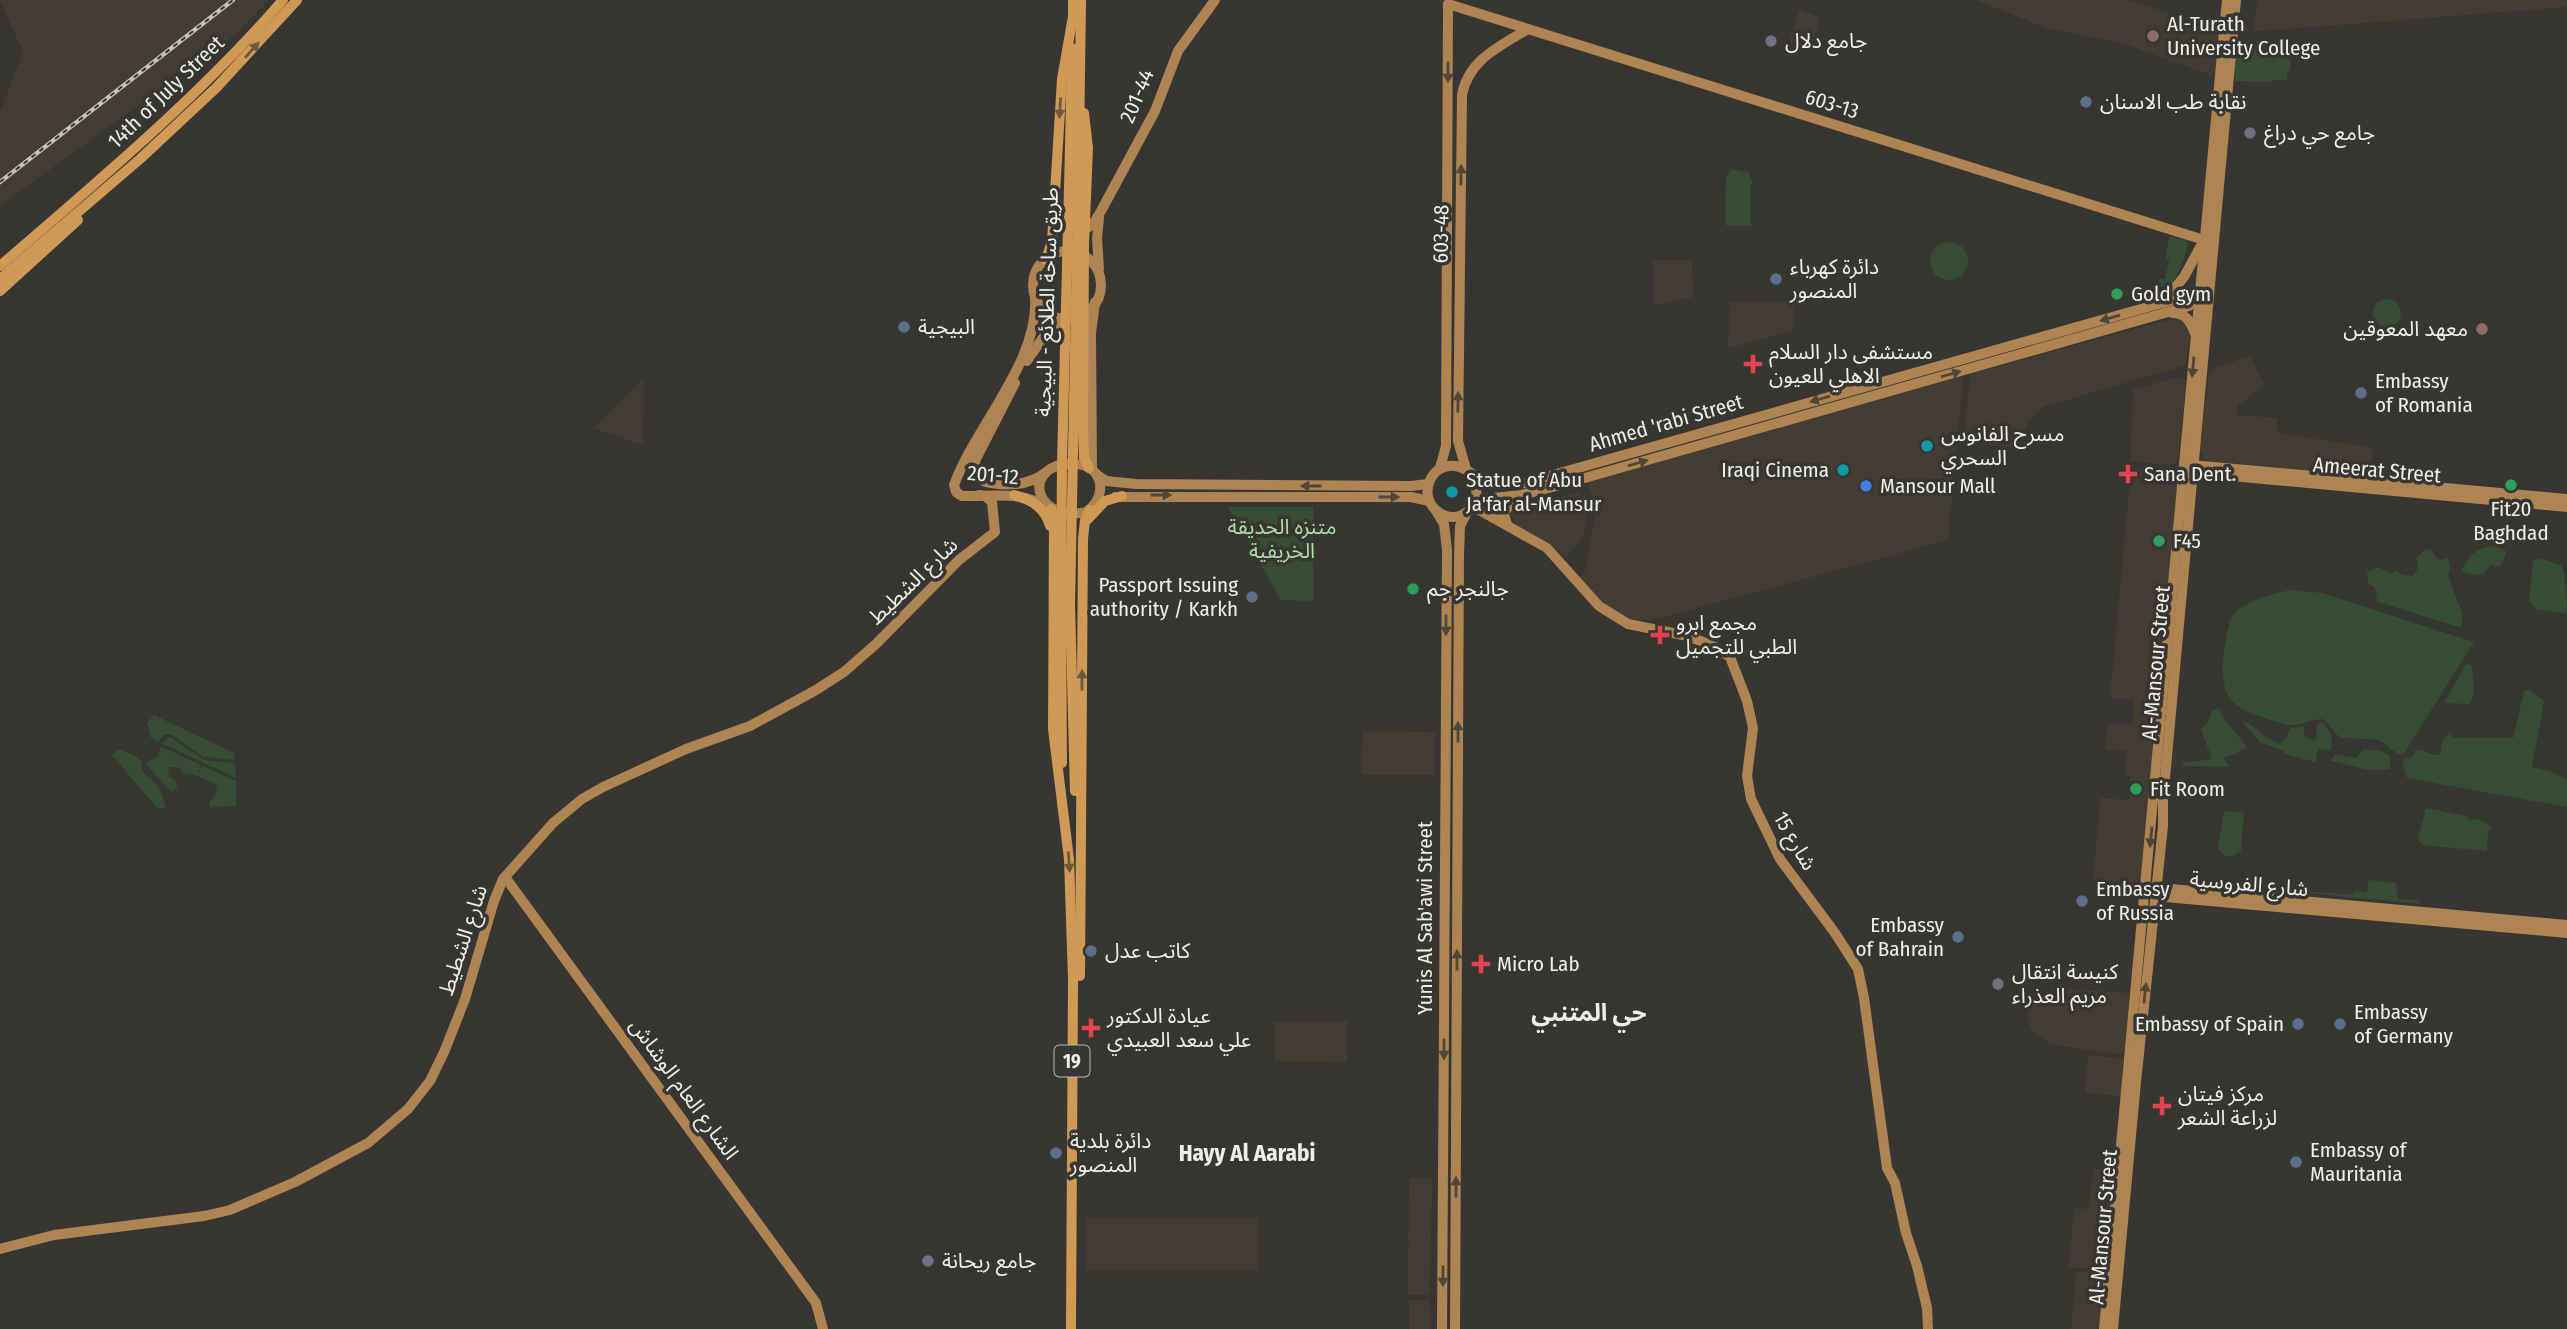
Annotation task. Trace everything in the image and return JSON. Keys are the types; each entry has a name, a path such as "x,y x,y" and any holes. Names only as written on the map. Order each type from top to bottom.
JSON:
{"main road":[{"name":"14th of July Street","path":"73,209 208,82 283,0"},
{"name":"14th of July Street","path":"0,291 75,223 82,201 145,154 216,88 297,0"},
{"name":"طريق ساحة الطلائع - البيجية","path":"1073,0 1079,147"},
{"name":"طريق ساحة الطلائع - البيجية","path":"1065,605 1081,0"},
{"name":"201-44","path":"1069,251 1075,249 1080,232 1093,224 1101,211 1155,111 1178,51 1214,0"},
{"name":"Al-Mansour Street","path":"2190,469 2196,334 2227,0"},
{"name":"Al-Mansour Street","path":"2105,1329 2151,890 2163,826 2190,469 2208,309 2236,0"},
{"name":"603-13","path":"1448,4 2204,240"},
{"name":"603-48","path":"1440,468 1446,446 1448,4"},
{"path":"957,478 1031,341 1036,313 1034,285 1051,247 1053,232 1062,79 1073,16"},
{"name":"603-48","path":"1468,470 1460,456 1458,441 1463,89 1473,67 1496,48 1528,29"},
{"path":"1448,118 1461,118"},
{"path":"1079,147 1084,244 1084,458 1093,472"},
{"path":"0,259 62,206 82,201"},
{"path":"0,266 73,209"},
{"path":"0,279 73,209"},
{"name":"201-44","path":"1100,276 1097,231 1101,211"},
{"path":"2196,334 2183,315 2163,308 2204,240"},
{"path":"1046,260 1057,252 1082,253 1090,258 1100,276 1091,333 1090,450 1091,467 1101,492 1085,520 1083,539 1081,871"},
{"path":"1447,281 1460,281"},
{"path":"2208,309 2199,299 2210,286"},
{"path":"1035,296 1048,313 1057,318 1068,319"},
{"name":"Ahmed 'rabi Street","path":"1472,506 1521,495 2163,308 2188,296 2199,299"},
{"path":"987,482 978,477 975,471 979,452 1035,347 1054,325 1083,314 1097,298"},
{"name":"Ahmed 'rabi Street","path":"1468,470 1489,485 1525,483 2163,308"},
{"path":"1090,450 1094,463 1103,474 1122,483"},
{"path":"1062,794 1053,729 1054,521 1051,509 1042,499 1040,491 1041,479 1048,470 1064,464 1084,466 1106,481 1122,483 1428,484"},
{"path":"1051,509 1083,513 1105,498 1122,496 1411,497 1452,516 1472,506 1477,485 1468,470 1452,465 1440,468 1430,478 1428,484 1433,506"},
{"name":"Ameerat Street","path":"2190,469 2567,499"},
{"name":"Ameerat Street","path":"2190,469 2567,507"},
{"name":"201-12","path":"1048,470 1037,479 1004,484 987,482 966,474 957,478 954,488 958,494 1011,495 1040,502 1051,509"},
{"path":"979,495 988,498 993,510"},
{"path":"993,510 996,499 1011,495 1030,500 1045,513 1051,528 1053,547"},
{"path":"1507,524 1503,512 1521,495"},
{"path":"1083,539 1086,525 1094,511 1111,498 1122,496"},
{"name":"Yunis Al Sab'awi Street","path":"1433,506 1444,524 1447,550 1442,1329"},
{"name":"شارع 15","path":"1472,506 1547,548 1599,606 1628,624 1688,636 1713,646 1730,657 1739,677 1753,728 1747,776 1755,808 1788,872 1835,933 1858,969 1887,1168 1895,1183 1906,1233 1917,1266 1927,1308 1928,1329"},
{"name":"Yunis Al Sab'awi Street","path":"1455,1329 1460,526 1472,506"},
{"name":"شارع الشطيط","path":"0,1249 54,1234 204,1216 230,1210 267,1196 329,1166 378,1135 417,1099 440,1061 465,999 494,901 505,877 553,823 592,793 686,749 750,726 844,672 960,560 995,532 993,510"},
{"path":"1062,794 1065,605"},
{"path":"1065,605 1081,871"},
{"name":"19","path":"1062,794 1070,880 1073,979 1071,1329"},
{"name":"19","path":"1079,1329 1081,871"},
{"name":"الشارع العام الوشاش","path":"505,877 816,1303 823,1329"},
{"name":"Al-Mansour Street","path":"2113,1329 2151,890"},
{"name":"شارع الفروسية","path":"2151,890 2536,926 2567,925"},
{"name":"شارع الفروسية","path":"2536,926 2567,933"},
{"path":"1444,1120 1456,1119"}],"shaded area":[{"path":"0,0 269,0 231,38 0,206 0,112 23,52"},
{"name":"Al-Turath University College","path":"1976,0 2128,0 2221,29 2216,77 2122,43 2049,29"},
{"path":"2257,0 2567,0 2567,7 2254,31"},
{"path":"1799,9 1820,18 1809,54 1788,46"},
{"path":"1653,260 1692,260 1693,297 1653,306"},
{"path":"1730,302 1794,302 1793,331 1728,348"},
{"path":"2179,317 2185,321 2190,333 2186,365 2043,407 2028,422 2016,448 1964,443 1970,374"},
{"path":"2250,356 2265,386 2237,405 2237,415 2277,418 2277,433 2373,448 2370,476 2213,464 2206,461 2200,451 2209,370"},
{"path":"644,377 643,445 593,428"},
{"path":"2177,377 2186,382 2178,458 2175,463 2169,465 2130,461 2133,390"},
{"path":"1963,378 1948,540 1652,620 1629,620 1601,601 1578,579 1585,571 1597,505 1587,482"},
{"path":"2131,468 2168,473 2177,483 2179,491 2141,875 2137,883 2133,884 2093,880 2100,798 2129,800 2130,777 2125,776 2127,751 2105,749 2107,724 2132,725 2134,700 2110,698"},
{"path":"1578,492 1588,499 1584,533 1581,541 1565,558 1545,539 1543,542 1517,527 1510,511"},
{"path":"1362,731 1435,732 1435,775 1361,775"},
{"path":"2053,988 2129,993 2125,1051 2118,1054 2056,1045 2034,1033 2028,1022 2028,1010 2031,1003"},
{"path":"1274,1022 1347,1022 1347,1062 1274,1061"},
{"path":"2088,1055 2123,1059 2122,1096 2085,1093"},
{"path":"2094,1169 2114,1173 2106,1267 2101,1270 2069,1267 2074,1208 2088,1209"},
{"path":"1409,1178 1429,1178 1432,1181 1430,1295 1408,1295"},
{"path":"1087,1218 1257,1218 1258,1270 1086,1270"},
{"path":"2076,1271 2104,1275 2100,1329 2071,1329"},
{"path":"1409,1300 1430,1300 1431,1329 1409,1329"}],"green space":[{"path":"2282,45 2289,54 2291,69 2287,73 2287,80 2235,81 2236,48"},
{"path":"1731,169 1749,173 1753,183 1749,186 1751,226 1725,225 1726,177"},
{"path":"2169,238 2186,240 2188,244 2183,262 2173,281 2153,298 2160,279 2165,279 2169,260 2165,259"},
{"path":"1949,242 1962,248 1968,261 1962,274 1949,280 1936,274 1930,261 1936,248"},
{"path":"2387,299 2397,303 2401,313 2397,323 2387,327 2377,323 2373,313 2377,303"},
{"name":"متنزه الحديقة الخريفية","path":"1228,507 1313,507 1313,601 1281,600"},
{"path":"2493,546 2505,550 2500,567 2491,565 2483,574 2461,572 2473,554 2481,548"},
{"path":"2431,549 2436,558 2448,558 2448,575 2462,613 2462,628 2375,601 2377,593 2374,586 2368,584 2367,572 2378,567 2390,573 2397,571 2402,575 2412,576 2417,568 2416,558 2425,550"},
{"path":"2539,558 2561,565 2564,572 2567,614 2536,609 2529,600 2533,561"},
{"path":"2292,590 2322,593 2474,642 2403,755 2379,740 2338,736 2323,719 2284,725 2256,715 2233,702 2225,689 2223,663 2232,616 2243,606 2256,600"},
{"path":"2466,664 2472,666 2474,695 2469,704 2444,703"},
{"path":"2530,690 2544,701 2532,767 2567,779 2567,807 2407,778 2402,762 2406,757 2411,758 2417,750 2440,755 2442,741 2448,734 2455,738 2513,738 2524,691"},
{"path":"2219,708 2247,747 2224,758 2229,767 2183,766 2183,763 2212,759 2201,729 2208,723 2211,712"},
{"path":"154,715 234,753 235,760 203,757 171,734 164,735 158,742 151,738 147,723"},
{"path":"2241,720 2279,743 2286,739 2290,728 2304,726 2304,737 2316,740 2317,724 2323,723 2332,736 2331,751 2319,749 2316,762 2284,754 2284,751 2260,742"},
{"path":"170,737 204,760 235,763 236,778 161,743"},
{"path":"160,746 201,765 197,774 203,766 236,781 236,806 210,807 209,802 215,797 217,789 215,784 190,773 186,775 178,767 170,767 168,770 169,777 176,781 177,788 171,792 145,763 159,756"},
{"path":"118,749 142,762 142,770 159,788 166,808 157,808 112,755"},
{"path":"2364,749 2381,751 2390,756 2390,769 2370,770 2330,761 2335,754 2356,758"},
{"path":"2426,808 2485,822 2491,829 2488,832 2487,851 2422,845 2418,839"},
{"path":"2224,811 2244,813 2241,851 2232,857 2226,856 2218,849"},
{"path":"2368,880 2396,883 2398,899 2417,900 2421,903 2262,888 2262,885 2268,888 2353,895 2354,891 2367,892"}],"railway":[{"path":"0,182 233,0"}],"place":[{"name":"Al-Turath University College","path":"2153,36"},
{"name":"جامع دلال","path":"1771,41"},
{"name":"نقابة طب الاسنان","path":"2086,102"},
{"name":"جامع حي دراغ","path":"2250,133"},
{"name":"دائرة كهرباء المنصور","path":"1776,279"},
{"name":"Gold gym","path":"2117,294"},
{"name":"البيجية","path":"904,327"},
{"name":"معهد المعوقين","path":"2482,329"},
{"name":"مستشفى دار السلام الاهلي للعيون","path":"1753,364"},
{"name":"Embassy of Romania","path":"2361,393"},
{"name":"مسرح الفانوس السحري","path":"1927,446"},
{"name":"Iraqi Cinema","path":"1843,470"},
{"name":"Sana Dent.","path":"2128,474"},
{"name":"Fit20 Baghdad","path":"2511,485"},
{"name":"Mansour Mall","path":"1866,486"},
{"name":"Statue of Abu Ja'far al-Mansur","path":"1452,492"},
{"name":"F45","path":"2159,541"},
{"name":"جالنجر جم","path":"1413,589"},
{"name":"Passport Issuing authority / Karkh","path":"1252,597"},
{"name":"مجمع ابرو الطبي للتجميل","path":"1660,635"},
{"name":"Fit Room","path":"2136,789"},
{"name":"Embassy of Russia","path":"2082,901"},
{"name":"Embassy of Bahrain","path":"1958,937"},
{"name":"كاتب عدل","path":"1091,951"},
{"name":"Micro Lab","path":"1481,964"},
{"name":"كنيسة انتقال مريم العذراء","path":"1998,984"},
{"name":"Embassy of Spain","path":"2298,1024"},
{"name":"Embassy of Germany","path":"2340,1024"},
{"name":"عيادة الدكتور علي سعد العبيدي","path":"1091,1028"},
{"name":"مركز فيتان لزراعة الشعر","path":"2162,1106"},
{"name":"دائرة بلدية المنصور","path":"1056,1153"},
{"name":"Embassy of Mauritania","path":"2296,1162"},
{"name":"جامع ريحانة","path":"928,1261"}],"district":[{"name":"حي المتنبي","path":"1589,1013"},
{"name":"Hayy Al Aarabi","path":"1247,1153"}]}
